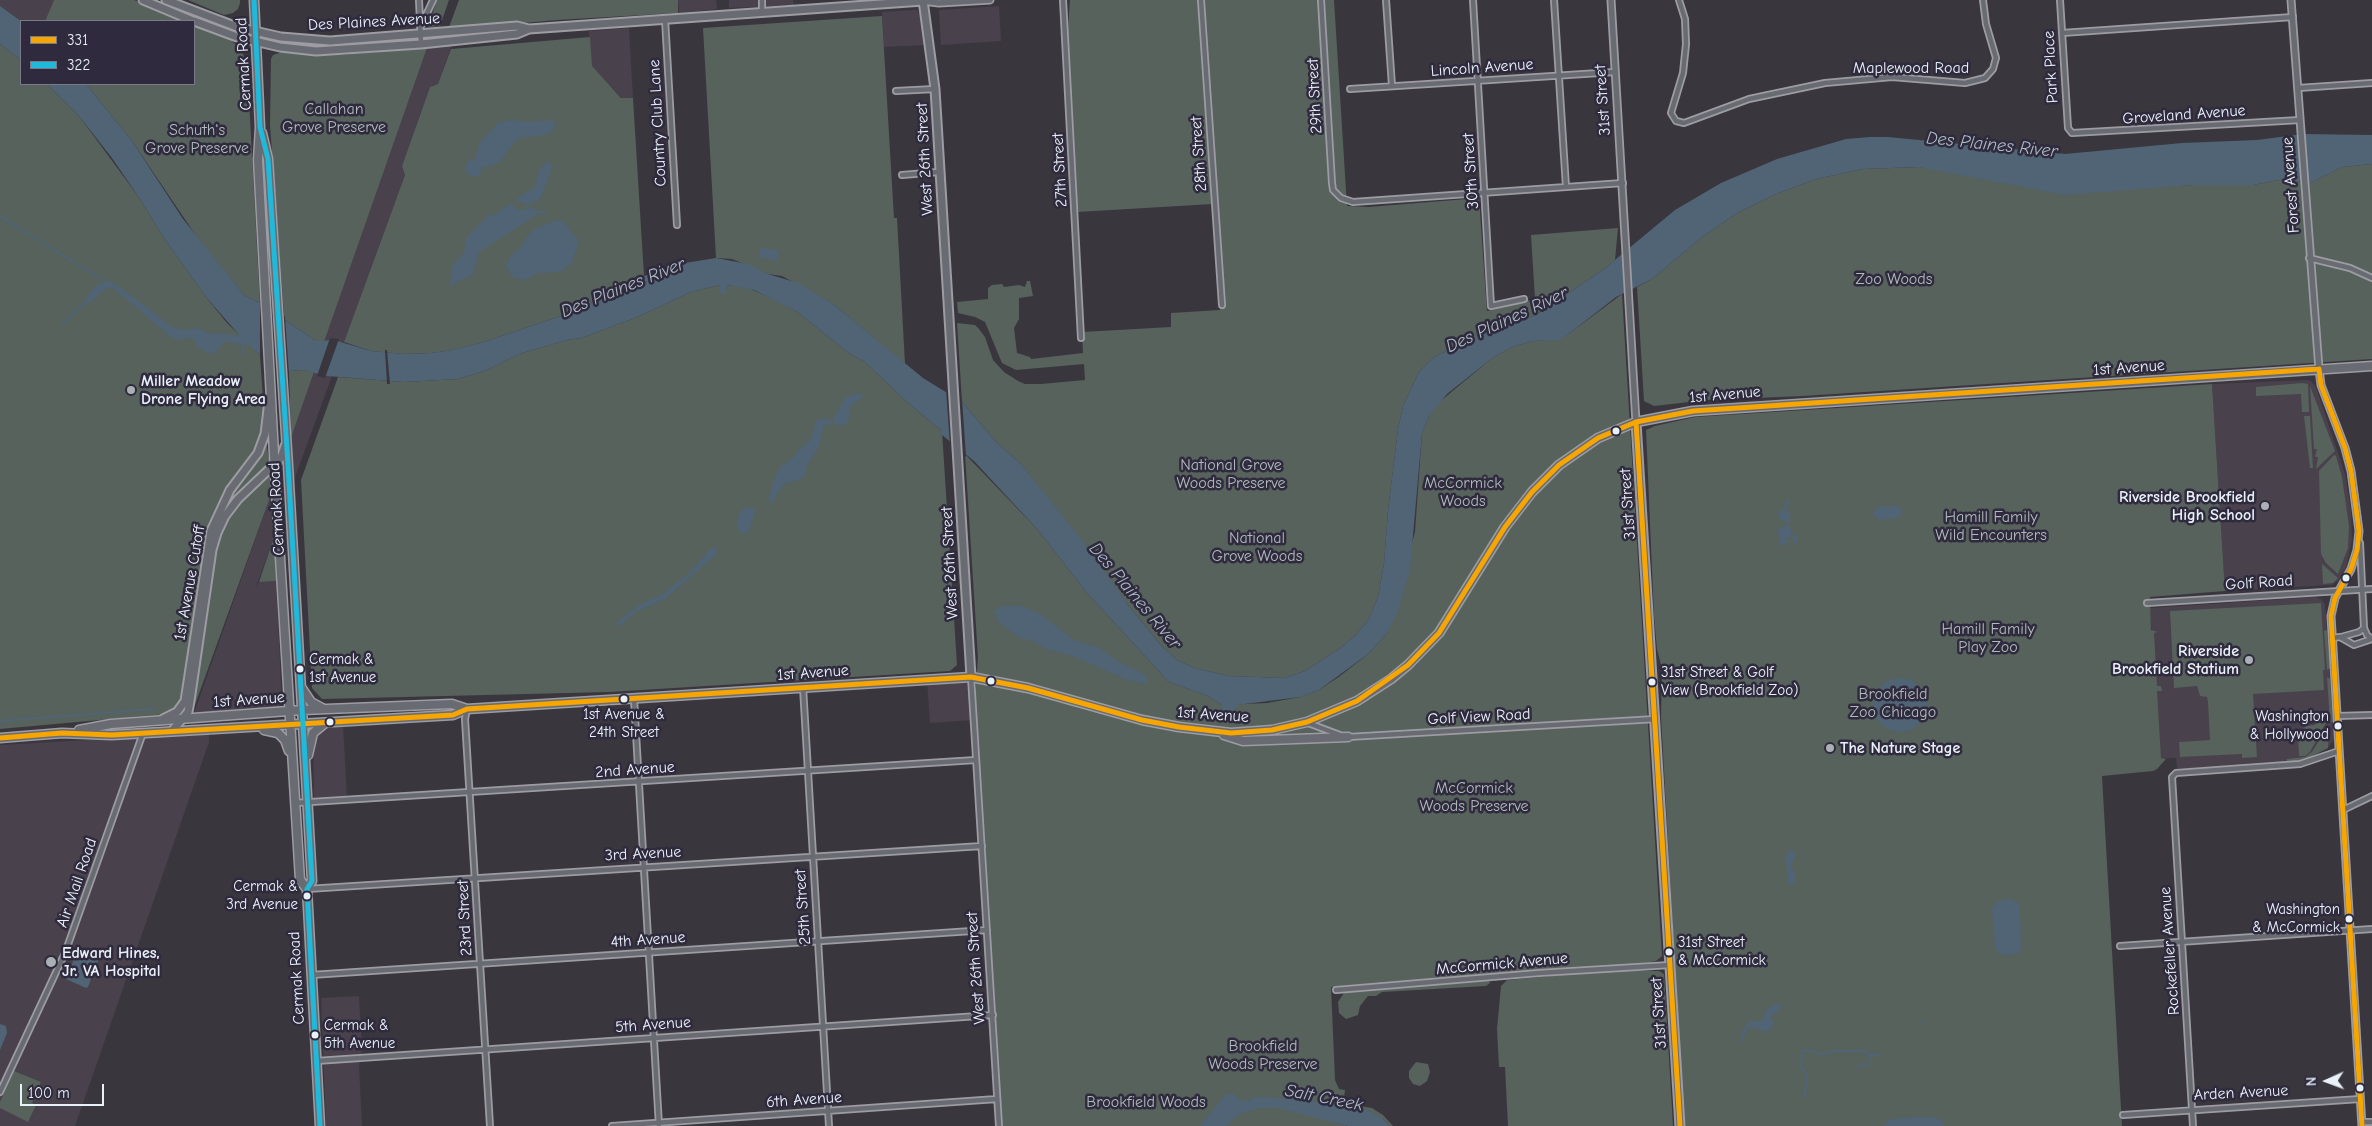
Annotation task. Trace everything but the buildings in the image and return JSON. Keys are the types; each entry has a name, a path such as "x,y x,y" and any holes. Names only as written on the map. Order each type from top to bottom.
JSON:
{"main road":[{"name":"Des Plaines Avenue","path":"142,0 192,20"},
{"name":"Des Plaines Avenue","path":"166,0 227,24 281,37 315,40 517,26 529,29 924,0"},
{"name":"Cermak Road","path":"254,0 260,126 258,160 289,711 300,880 307,889"},
{"name":"West 26th Street","path":"924,0 935,88 971,677"},
{"name":"Des Plaines Avenue","path":"195,21 224,33 257,42 300,50 330,51 517,34 529,29"},
{"name":"Cermak Road","path":"260,126 268,159 287,440 312,881 307,889 320,1126"},
{"name":"1st Avenue","path":"62,733 142,736 172,731 453,715 467,709 971,677 1028,688 1162,724 1212,732 1259,732 1307,722 1357,702 1391,679 1408,665 1444,626 1505,527 1532,492 1559,464 1598,438 1636,422 1693,410 2372,366"},
{"name":"1st Avenue Cutoff","path":"159,720 177,712 185,701 211,531 226,496 253,461 262,444 270,391"},
{"name":"31st Street","path":"1636,422 1680,1126"},
{"name":"1st Avenue Cutoff","path":"172,731 188,712 212,550 217,533 225,516 238,499 275,464 284,452 287,440"},
{"path":"301,686 311,702 327,709"},
{"name":"1st Avenue","path":"0,738 62,733 111,724 302,710 452,704 467,709"},
{"path":"306,765 313,732 327,722"},
{"path":"247,727 278,733 285,740 292,760"},
{"path":"1212,732 1242,741 1348,737"}],"street":[{"path":"419,0 421,44"},
{"path":"420,32 433,0"},
{"path":"762,0 762,13"},
{"name":"Des Plaines Avenue","path":"924,0 939,3 990,0"},
{"name":"27th Street","path":"1063,0 1081,338"},
{"name":"28th Street","path":"1201,0 1222,305"},
{"name":"29th Street","path":"1322,0 1334,190 1341,198 1353,202 1485,193"},
{"path":"1386,0 1392,86"},
{"name":"30th Street","path":"1473,0 1491,306 1524,299"},
{"path":"1554,0 1566,188"},
{"name":"31st Street","path":"1611,0 1636,422"},
{"name":"Maplewood Road","path":"1679,0 1685,20 1686,44 1683,73 1671,114 1676,121 1684,124 1749,99 1825,83 1892,77 1965,83 1985,78 1993,69 1996,58 1986,24 1983,0"},
{"name":"Park Place","path":"2060,0 2067,125 2070,132"},
{"name":"Forest Avenue","path":"2292,0 2318,369 2321,385 2352,471 2359,531 2357,550 2351,569 2332,603 2331,616 2362,1124"},
{"path":"2062,33 2292,17"},
{"name":"Country Club Lane","path":"665,19 677,226"},
{"name":"Lincoln Avenue","path":"1350,89 1615,72"},
{"path":"2298,88 2372,83"},
{"path":"896,91 935,88"},
{"name":"Groveland Avenue","path":"2070,132 2077,134 2300,120"},
{"path":"902,174 939,172"},
{"path":"1485,193 1622,183"},
{"path":"2309,258 2350,268 2372,278"},
{"path":"2359,531 2364,628 2367,635 2372,639"},
{"name":"Golf Road","path":"2147,603 2372,589"},
{"path":"2332,638 2359,632 2364,628"},
{"path":"2340,637 2354,645 2372,639"},
{"name":"West 26th Street","path":"971,677 999,1126"},
{"name":"25th Street","path":"803,687 829,1126"},
{"path":"634,699 659,1124"},
{"name":"23rd Street","path":"467,709 465,719 490,1126"},
{"path":"2337,716 2372,715"},
{"name":"Golf View Road","path":"1307,722 1348,737 1656,719"},
{"name":"Air Mail Road","path":"0,1092 2,1081 65,953 142,736"},
{"name":"Rockefeller Avenue","path":"2193,1126 2172,780 2174,774 2300,764 2339,751"},
{"name":"2nd Avenue","path":"295,803 976,760"},
{"path":"2343,810 2372,796"},
{"name":"3rd Avenue","path":"307,889 982,846"},
{"path":"2120,946 2372,929"},
{"name":"4th Avenue","path":"311,975 987,930"},
{"name":"McCormick Avenue","path":"1336,990 1539,973 1670,965"},
{"name":"5th Avenue","path":"316,1061 992,1015"},
{"name":"6th Avenue","path":"612,1126 997,1099"},
{"name":"Arden Avenue","path":"2123,1114 2360,1099"},
{"path":"2362,1124 2372,1122"}],"shaded area":[{"path":"0,0 54,0 45,20 20,20 0,6"},
{"path":"678,0 716,0 717,9 679,13"},
{"path":"729,0 793,0 794,5 729,8"},
{"path":"999,6 1001,41 941,45 939,10"},
{"path":"917,10 926,45 884,47 882,12"},
{"path":"629,28 633,98 622,98 591,66 589,31"},
{"path":"452,45 438,84 430,87 402,166 405,175 344,342 324,342 427,48"},
{"path":"314,372 332,376 293,483 291,438"},
{"name":"Riverside Brookfield High School","path":"2311,381 2316,387 2345,474 2351,510 2352,540 2346,567 2339,580 2331,585 2225,591 2212,384"},
{"path":"272,492 275,534 256,587 259,582 275,581 276,579 282,704 277,707 194,713"},
{"path":"2315,597 2321,599 2325,604 2334,739 2328,748 2304,760 2287,762 2177,769 2176,758 2159,759 2150,608"},
{"path":"970,678 973,720 930,723 927,681"},
{"path":"343,724 347,800 314,802 313,744 315,733 327,726"},
{"name":"Edward Hines, Jr. VA Hospital","path":"209,733 209,742 75,1126 0,1126 0,745"},
{"path":"359,996 362,1050 359,1066 362,1126 326,1126 321,998"}],"green space":[{"path":"54,0 134,0 183,20 45,20"},
{"path":"188,0 240,0 240,3 238,9 233,13 224,15"},
{"path":"437,0 449,0 440,26 428,27"},
{"path":"459,0 678,0 678,13 556,20 448,30"},
{"name":"National Grove Woods","path":"1070,0 1334,0 1347,206 1369,207 1479,198 1487,311 1535,299 1531,235 1618,228 1615,260 1604,269 1539,313 1524,320 1480,333 1433,358 1419,372 1403,406 1398,429 1384,563 1378,597 1369,619 1356,635 1339,649 1305,671 1285,678 1228,676 1194,668 1177,660 1160,644 1128,605 1021,464 996,442 962,402 957,323 975,325 985,337 993,360 1004,372 1018,381 1025,384 1041,384 1085,380 1084,364 1016,370 1002,363 985,322 975,317 958,313 957,302 988,299 988,288 992,285 1002,284 1004,287 1019,285 1025,287 1027,281 1030,281 1033,296 1019,298 1019,319 1014,328 1017,353 1031,359 1083,353 1082,332 1171,327 1171,313 1220,310 1213,204 1077,212 1067,43"},
{"path":"882,16 894,218 897,218 905,364 833,304 782,276 768,274 732,259 716,258 703,28"},
{"name":"Schuth's Grove Preserve","path":"195,25 229,39 240,48 247,63 260,303 245,296 201,243 132,141 87,85 195,85"},
{"path":"506,30 506,32 445,38 446,36"},
{"path":"590,37 592,66 621,98 633,98 644,276 616,293 590,303 579,310 484,342 453,350 404,354 371,351 344,342 405,175 402,166 430,87 438,84 451,49"},
{"path":"416,39 409,42 364,46 364,43"},
{"path":"0,44 20,59 20,85 48,85 79,116 138,196 166,241 206,297 227,323 260,355 264,412 262,434 257,449 223,497 210,528 204,551 183,697 175,710 166,714 0,729"},
{"name":"Callahan Grove Preserve","path":"427,48 324,342 316,341 285,320 284,314 270,125 271,59 273,55 282,52 340,55"},
{"name":"Zoo Woods","path":"2372,164 2372,359 1803,396 1707,400 1654,406 1644,401 1637,287 1652,279 1702,237 1737,213 1776,194 1816,179 1863,169 1919,167 2141,187 2253,185 2284,179 2310,183 2342,167"},
{"path":"720,285 720,292 726,290 727,285 748,288 796,311 850,354 865,362 908,403 942,431 957,665 950,671 609,692 322,699 312,688 301,480 338,377 404,382 458,379 487,370 519,354 567,340 581,338 635,318 691,292"},
{"name":"McCormick Woods Preserve","path":"1622,294 1662,956 1656,961 1645,963 1331,987 1335,1080 1339,1089 1345,1090 1344,1098 1359,1100 1359,1106 1372,1108 1383,1115 1393,1126 1390,1126 1383,1119 1338,1123 1348,1126 1002,1126 975,696 978,658 965,454 1038,530 1087,593 1169,682 1208,696 1222,705 1267,703 1300,697 1319,690 1340,676 1368,654 1387,633 1415,532 1422,433 1429,416 1437,404 1491,359 1512,347 1533,341 1559,339 1570,333"},
{"path":"303,370 314,372 291,438 289,371"},
{"name":"Brookfield Zoo Chicago","path":"2212,384 2225,591 2150,597 2151,630 2158,632 2154,633 2157,686 2161,686 2162,691 2157,691 2161,758 2166,759 2153,771 2102,776 2122,1126 1684,1126 1661,717 1662,669 1657,649 1654,616 1646,430 1655,426 1695,417"},
{"path":"2308,384 2309,412 2302,412 2301,394 2256,396 2256,387"},
{"path":"2310,386 2335,451 2316,469 2318,457 2315,457 2317,449 2314,449"},
{"path":"2304,416 2310,416 2313,468 2310,468"},
{"path":"266,442 270,464 248,482 226,509 223,507"},
{"path":"2334,455 2336,456 2342,477 2349,526 2348,548 2338,574 2326,563 2321,554 2319,471"},
{"path":"271,474 272,492 192,713 214,551 221,528 234,506"},
{"path":"275,534 276,581 259,582"},
{"path":"2322,564 2338,578 2333,583 2323,584"},
{"name":"Riverside Brookfield Statium","path":"2321,603 2325,670 2323,670 2324,690 2253,694 2257,757 2242,758 2242,754 2180,757 2179,742 2210,740 2208,702 2207,697 2200,696 2197,686 2174,688 2170,611"},
{"path":"2327,630 2330,668 2327,670 2324,631"},
{"path":"2327,677 2330,679 2333,722 2330,722"},
{"path":"2328,712 2328,719 2310,752 2305,756 2299,756 2298,734 2306,726 2315,725 2315,713"},
{"path":"2329,724 2328,748 2304,760 2287,762 2287,759 2305,757 2312,752"},
{"path":"1617,970 1659,971 1664,974 1673,1126 1508,1126 1505,1067 1499,1067 1497,1029 1501,986 1507,980"},
{"path":"1489,980 1490,983 1486,986 1382,992 1376,996 1368,996 1360,1006 1358,1015 1346,1019 1339,1013 1338,1002 1344,993 1351,991"},
{"path":"1416,1062 1428,1064 1430,1072 1427,1081 1420,1086 1413,1084 1409,1078 1409,1071"},
{"path":"14,1071 41,1082 32,1103 36,1105 28,1122 0,1108 0,1102"}],"water":[{"path":"0,6 20,20 20,59 0,44"},
{"path":"48,85 87,85 132,141 183,219 245,296 260,303 316,341 334,340 371,351 404,354 452,350 484,342 579,310 590,303 616,293 644,276 679,264 716,258 748,264 768,274 798,283 833,304 923,378 962,402 996,442 1021,464 1084,543 1128,605 1160,644 1177,660 1194,668 1228,676 1285,678 1305,671 1339,649 1356,635 1369,619 1378,597 1384,563 1398,429 1403,406 1419,372 1433,358 1480,333 1524,320 1539,313 1604,269 1675,210 1721,183 1777,159 1846,139 1870,137 1888,137 2065,154 2182,143 2257,140 2303,134 2372,135 2372,164 2342,167 2310,183 2284,179 2253,185 2192,185 2065,195 1919,167 1863,169 1816,179 1776,194 1737,213 1702,237 1652,279 1616,297 1559,340 1533,341 1512,347 1491,359 1447,394 1429,416 1422,433 1410,570 1398,611 1387,633 1368,654 1319,690 1300,697 1237,705 1230,717 1222,713 1222,705 1208,696 1169,682 1087,593 1038,530 974,461 942,435 942,431 908,403 865,362 850,354 796,311 754,290 727,285 726,293 722,294 720,292 720,285 691,292 635,318 581,338 567,340 519,354 487,370 458,379 404,382 327,376 303,370 289,371 260,355 250,346 224,341 215,354 204,351 199,348 192,338 179,340 171,337 112,287 106,289 86,305 87,296 97,285 109,281 120,287 172,327 184,330 199,328 210,334 222,333 240,336 206,297 166,241 112,158 79,116"},
{"path":"512,120 529,122 551,120 555,123 555,126 552,131 543,136 523,137 515,141 501,161 490,166 481,167 481,172 477,176 470,176 466,172 466,165 469,160 475,160 479,144 498,123"},
{"path":"550,162 552,167 541,198 528,205 530,208 540,211 544,210 546,214 540,213 479,252 473,274 450,286 452,266 464,253 466,238 488,216 495,214 511,203 517,210 525,210 527,204 515,200 535,187 539,170 544,164"},
{"path":"557,220 564,222 579,242 571,264 560,272 538,273 524,280 512,277 506,266 510,257 521,247 534,229"},
{"path":"761,247 779,251 777,261 759,257"},
{"path":"853,394 862,394 863,397 850,406 848,422 843,426 833,423 824,426 818,448 807,466 804,478 784,484 771,504 769,500 773,481 781,466 793,458 800,448 810,441 817,420 820,418 832,421 845,398"},
{"path":"1788,499 1789,504 1785,510 1790,512 1790,526 1788,522 1781,520 1778,514 1783,510"},
{"path":"1898,506 1903,512 1898,518 1879,520 1874,516 1874,512 1878,507"},
{"path":"745,507 754,508 755,512 749,531 743,534 737,528 739,513"},
{"path":"1782,526 1790,526 1792,534 1798,537 1797,542 1793,543 1793,537 1787,537 1786,540 1789,539 1788,543 1780,546 1780,537 1777,532"},
{"path":"713,546 717,549 716,555 666,598 636,612 620,626 615,624 639,605 663,594 690,572"},
{"path":"1003,606 1022,606 1040,614 1074,640 1097,647 1121,663 1146,675 1148,682 1146,684 1128,680 1070,655 1049,650 1028,639 1021,639 999,622 994,611"},
{"path":"1895,678 1905,678 1915,682 1923,690 1927,705 1923,720 1915,728 1905,732 1895,732 1885,728 1877,720 1873,710 1873,700 1877,690 1885,682"},
{"path":"1788,850 1793,851 1795,855 1791,867 1795,874 1795,882 1791,885 1787,883 1788,871 1785,860"},
{"path":"2010,899 2019,904 2022,949 2016,954 2004,955 1995,950 1992,906 1996,905 1998,901"},
{"path":"78,949 98,954 99,958 86,988 66,979"},
{"path":"1776,1004 1785,1006 1780,1007 1771,1016 1774,1024 1770,1030 1761,1031 1756,1028 1748,1028 1739,1046 1742,1031 1749,1021 1762,1021 1766,1010"},
{"path":"0,1024 6,1026 7,1033 0,1050"},
{"name":"Salt Creek","path":"1226,1094 1235,1094 1239,1100 1250,1101 1251,1098 1261,1097 1304,1100 1369,1111 1383,1119 1390,1126 1348,1126 1279,1108 1257,1108 1240,1114 1226,1126 1200,1126"},
{"path":"1933,1117 1941,1120 1945,1126 1883,1126 1891,1119"}],"pier":[{"path":"260,302 285,317 289,374 260,358"},
{"path":"330,338 339,339 325,378 317,376"},
{"path":"385,350 387,350 390,384 387,384"},
{"path":"946,390 962,399 966,457 950,445"}],"waterway":[{"path":"0,216 106,282"},
{"path":"62,325 85,302"},
{"path":"242,343 243,353"},
{"path":"0,721 154,709"},
{"path":"1804,1098 1807,1078 1801,1066 1802,1051 1808,1050 1823,1054 1833,1051 1867,1051 1871,1055 1879,1055"},
{"path":"1858,1067 1868,1064 1871,1055"}],"transit line":[{"name":"322","path":"254,0 260,127 268,159 288,465 312,881 307,889 320,1126"},
{"name":"331","path":"2319,369 2321,385 2345,448 2351,471 2359,531 2357,550 2351,569 2335,598 2331,616 2362,1126"},
{"name":"331","path":"0,738 62,733 112,735 453,715 467,709 971,677 1028,688 1142,720 1179,727 1231,733 1272,730 1307,722 1357,701 1408,665 1439,633 1505,527 1532,492 1559,465 1598,438 1636,422 1693,411 2319,369"},
{"name":"331","path":"1636,422 1680,1126"}],"place":[{"name":"Miller Meadow Drone Flying Area","path":"131,390"},
{"name":"Riverside Brookfield High School","path":"2265,506"},
{"name":"Riverside Brookfield Statium","path":"2249,660"},
{"name":"Cermak & 1st Avenue","path":"300,669"},
{"name":"31st Street & Golf View (Brookfield Zoo)","path":"1652,682"},
{"name":"1st Avenue & 24th Street","path":"624,699"},
{"name":"Washington & Hollywood","path":"2338,726"},
{"name":"The Nature Stage","path":"1830,748"},
{"name":"Cermak & 3rd Avenue","path":"307,896"},
{"name":"Washington & McCormick","path":"2349,919"},
{"name":"31st Street & McCormick","path":"1669,952"},
{"name":"Edward Hines, Jr. VA Hospital","path":"51,962"},
{"name":"Cermak & 5th Avenue","path":"315,1035"}],"water label":[{"name":"Des Plaines River","path":"1992,145"},
{"name":"Des Plaines River","path":"623,288"},
{"name":"Des Plaines River","path":"1507,320"},
{"name":"Des Plaines River","path":"1135,596"}],"park label":[{"name":"National Grove Woods Preserve","path":"1231,474"},
{"name":"McCormick Woods","path":"1463,492"},
{"name":"Hamill Family Wild Encounters","path":"1991,526"},
{"name":"Hamill Family Play Zoo","path":"1988,638"},
{"name":"Brookfield Woods Preserve","path":"1263,1055"},
{"name":"Brookfield Woods","path":"1146,1102"}]}
